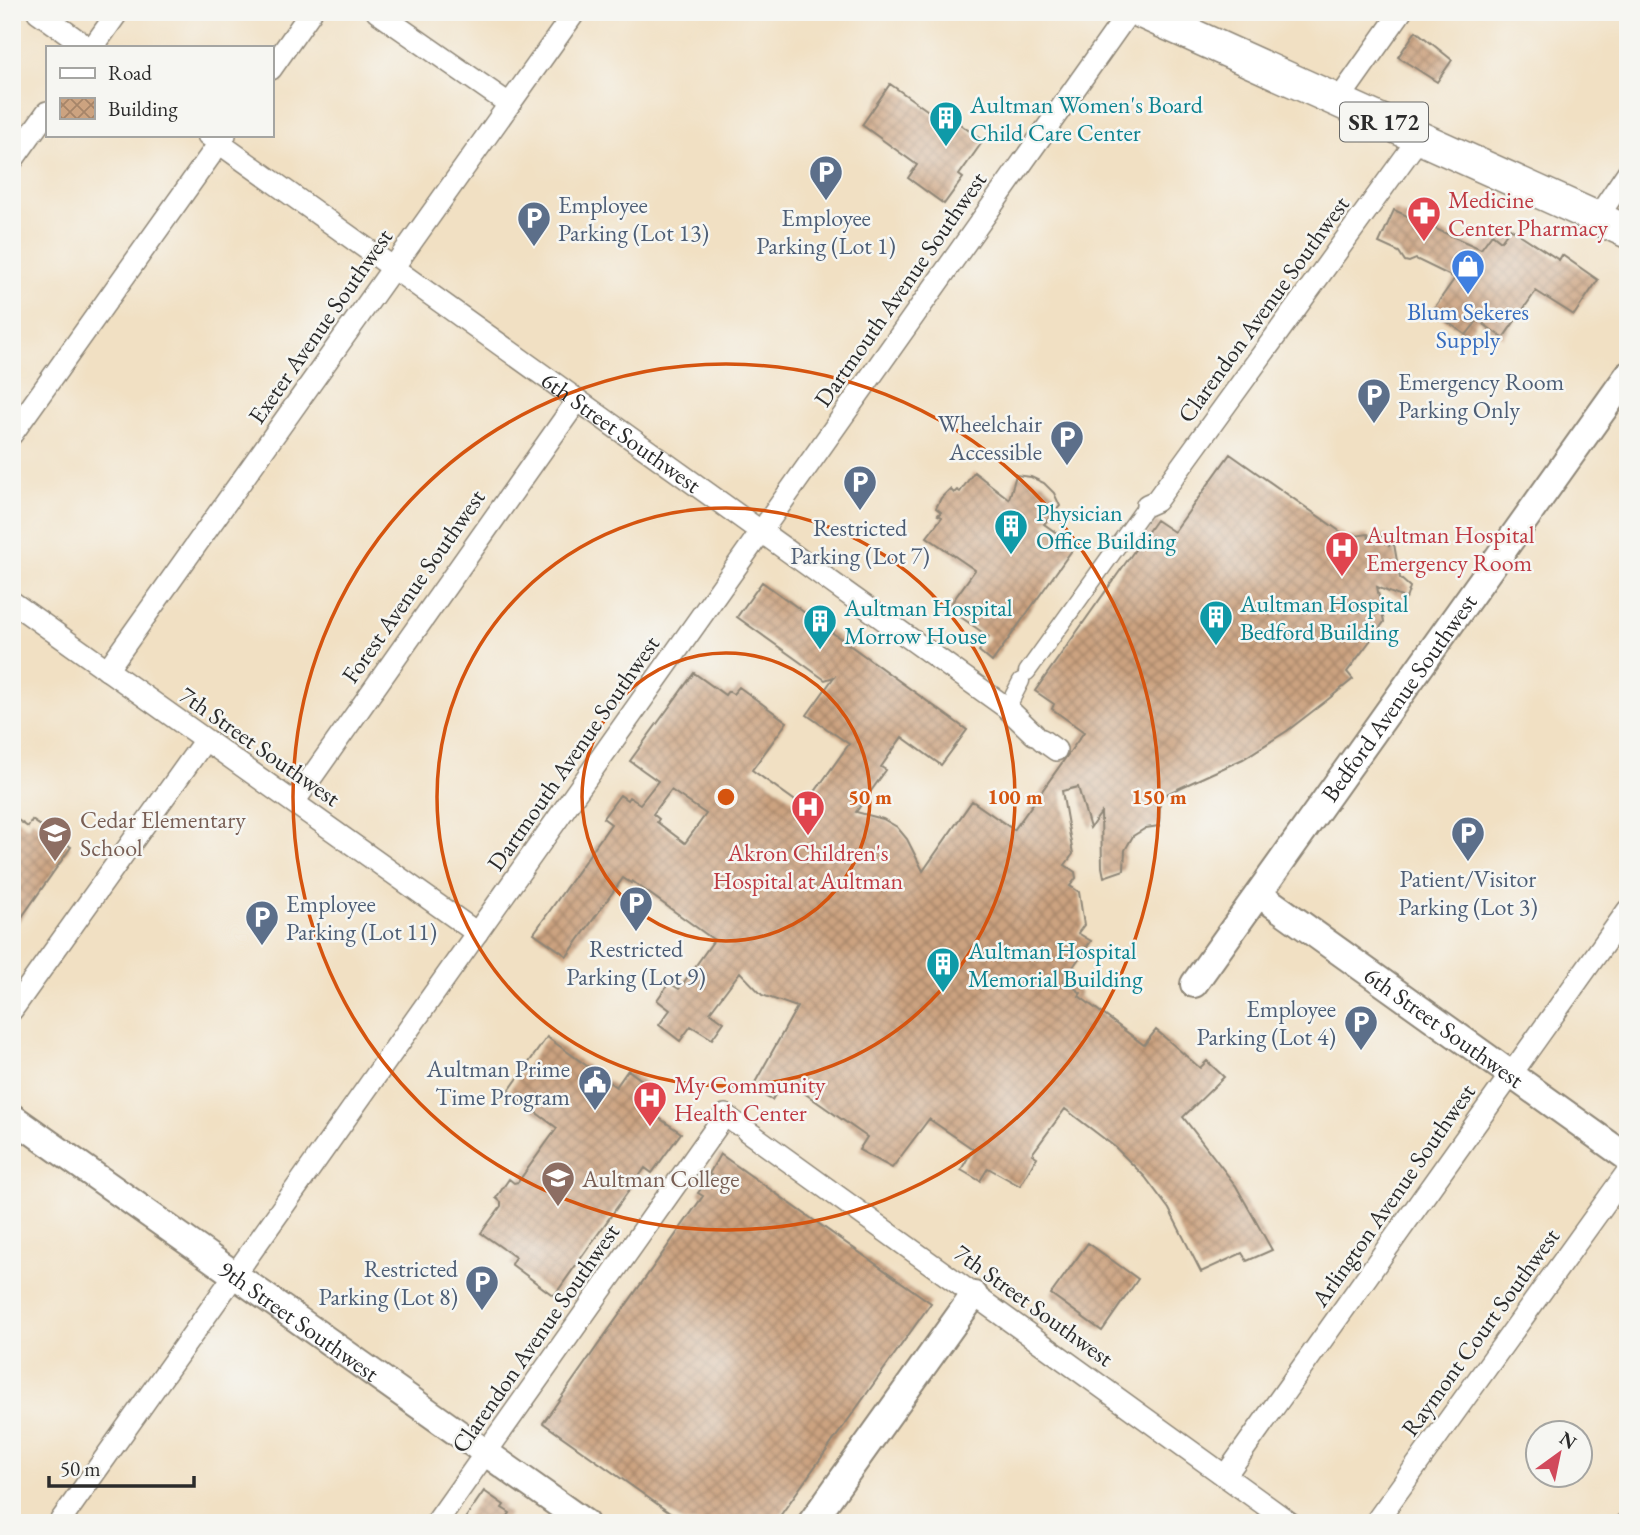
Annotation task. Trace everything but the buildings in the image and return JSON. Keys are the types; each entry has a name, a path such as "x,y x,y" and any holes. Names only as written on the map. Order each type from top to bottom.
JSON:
{"main road":[{"name":"SR 172","path":"1141,12 1628,232"}],"street":[{"path":"38,12 86,46"},
{"path":"94,46 118,12"},
{"path":"273,66 311,12"},
{"path":"377,12 509,104"},
{"name":"Exeter Avenue Southwest","path":"107,670 575,12"},
{"name":"Dartmouth Avenue Southwest","path":"59,1523 1129,12"},
{"path":"1338,101 1401,12"},
{"path":"12,161 46,113"},
{"path":"12,434 217,137"},
{"name":"6th Street Southwest","path":"217,137 393,268 1007,708 1044,741"},
{"name":"Clarendon Avenue Southwest","path":"1147,505 1156,501 1419,138"},
{"path":"1597,218 1628,172"},
{"name":"Bedford Avenue Southwest","path":"1194,984 1628,375"},
{"name":"Forest Avenue Southwest","path":"294,802 578,401"},
{"path":"1007,708 1024,676 1147,505"},
{"name":"7th Street Southwest","path":"12,602 477,933"},
{"path":"12,1010 205,740"},
{"name":"6th Street Southwest","path":"1259,894 1628,1158"},
{"name":"Arlington Avenue Southwest","path":"1225,1476 1628,909"},
{"name":"9th Street Southwest","path":"12,1116 585,1523"},
{"name":"Clarendon Avenue Southwest","path":"436,1523 486,1452 736,1123"},
{"name":"7th Street Southwest","path":"736,1123 1225,1476 1279,1520"},
{"name":"Raymont Court Southwest","path":"1375,1523 1628,1171"},
{"path":"811,1523 974,1295"}],"place":[{"name":"Aultman Women's Board Child Care Center","path":"946,148"},
{"name":"Employee Parking (Lot 1)","path":"826,202"},
{"name":"Medicine Center Pharmacy","path":"1424,243"},
{"name":"Employee Parking (Lot 13)","path":"534,248"},
{"name":"Blum Sekeres Supply","path":"1468,296"},
{"name":"Emergency Room Parking Only","path":"1374,425"},
{"name":"Wheelchair Accessible","path":"1067,467"},
{"name":"Restricted Parking (Lot 7)","path":"860,512"},
{"name":"Physician Office Building","path":"1011,556"},
{"name":"Aultman Hospital Emergency Room","path":"1342,578"},
{"name":"Aultman Hospital Bedford Building","path":"1216,647"},
{"name":"Aultman Hospital Morrow House","path":"820,651"},
{"name":"Akron Children's Hospital at Aultman","path":"808,837"},
{"name":"Cedar Elementary School","path":"55,863"},
{"name":"Patient/Visitor Parking (Lot 3)","path":"1468,863"},
{"name":"Restricted Parking (Lot 9)","path":"636,933"},
{"name":"Employee Parking (Lot 11)","path":"262,947"},
{"name":"Aultman Hospital Memorial Building","path":"943,994"},
{"name":"Employee Parking (Lot 4)","path":"1361,1052"},
{"name":"Aultman Prime Time Program","path":"595,1112"},
{"name":"My Community Health Center","path":"650,1128"},
{"name":"Aultman College","path":"558,1208"},
{"name":"Restricted Parking (Lot 8)","path":"482,1312"}]}
